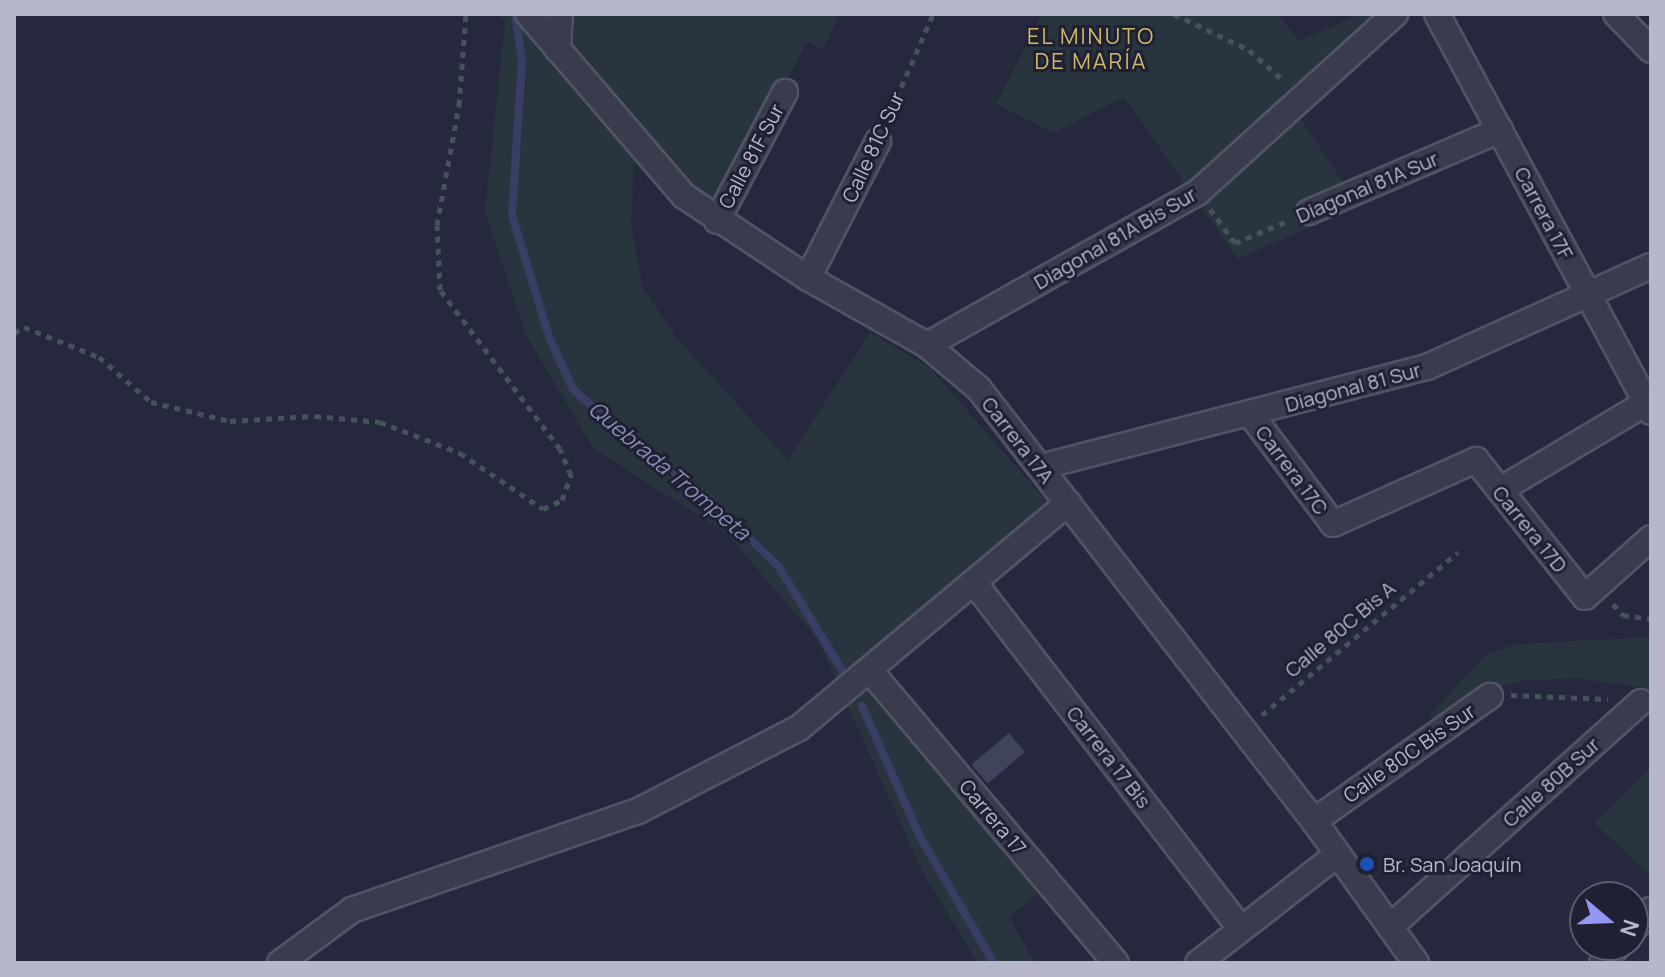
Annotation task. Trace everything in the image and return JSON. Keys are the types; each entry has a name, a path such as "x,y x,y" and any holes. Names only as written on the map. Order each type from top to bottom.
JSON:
{"street":[{"name":"Carrera 17A","path":"528,14 684,196 717,221 808,278 927,345 979,389 1314,821 1390,927 1402,958"},
{"path":"558,50 560,14"},
{"name":"Diagonal 81A Bis Sur","path":"927,345 1197,193 1395,14"},
{"name":"Carrera 17F","path":"1437,14 1649,405"},
{"path":"1616,14 1651,50"},
{"name":"Calle 81F Sur","path":"717,221 785,92"},
{"name":"Diagonal 81A Sur","path":"1309,212 1500,130"},
{"name":"Calle 81C Sur","path":"808,278 878,141"},
{"name":"Diagonal 81 Sur","path":"1040,467 1251,415 1427,367 1651,266"},
{"path":"1500,490 1649,405"},
{"name":"Carrera 17C","path":"1251,415 1333,524 1476,460"},
{"name":"Carrera 17D","path":"1476,460 1590,592"},
{"path":"280,963 352,910 638,811 799,728 976,585 1068,503"},
{"path":"1590,592 1651,538"},
{"name":"Carrera 17 Bis","path":"976,585 1241,929"},
{"name":"Carrera 17","path":"871,672 1116,963"},
{"name":"Calle 80C Bis Sur","path":"1314,821 1490,696"},
{"name":"Calle 80B Sur","path":"1390,927 1641,702"},
{"path":"1198,963 1338,854"}],"path":[{"path":"14,333 24,327 99,357 151,402 230,421 315,416 380,422 460,453 543,509 562,500 571,475 560,449 440,290 437,225 459,105 466,14"},
{"name":"Calle 81C Sur","path":"878,141 933,14"},
{"path":"1174,14 1249,50 1303,98"},
{"name":"Diagonal 81A Sur","path":"1197,193 1235,243 1309,212"},
{"name":"Calle 80C Bis A","path":"1243,731 1458,552"},
{"path":"1590,592 1623,615 1651,619"},
{"name":"Calle 80C Bis Sur","path":"1490,696 1537,693 1641,702"}],"shaded area":[{"path":"497,14 840,14 823,49 807,42 709,231 665,197 634,162 631,225 642,286 675,336 788,460 870,332 931,369 1047,502 872,654 1043,889 1009,917 1035,963 978,963 923,873 818,640 727,534 593,448 525,333 485,213 505,21"},
{"path":"1042,14 1278,14 1299,41 1360,14 1379,14 1284,94 1359,206 1238,259 1124,97 1054,133 996,104"},
{"path":"1651,637 1651,689 1576,678 1521,681 1493,689 1439,726 1430,715 1485,655 1515,644"},
{"path":"1651,768 1651,876 1594,823"}],"building":[{"path":"1009,733 1025,752 988,784 971,764"}],"waterway":[{"name":"Quebrada Trompeta","path":"515,14 522,60 512,215 549,337 573,389 635,445 708,498 779,567 845,675"},
{"name":"Quebrada Trompeta","path":"862,706 920,837 994,963"}],"place":[{"name":"Br. San Joaquín","path":"1367,864"}],"district":[{"name":"EL MINUTO DE MARÍA","path":"1091,48"}]}
